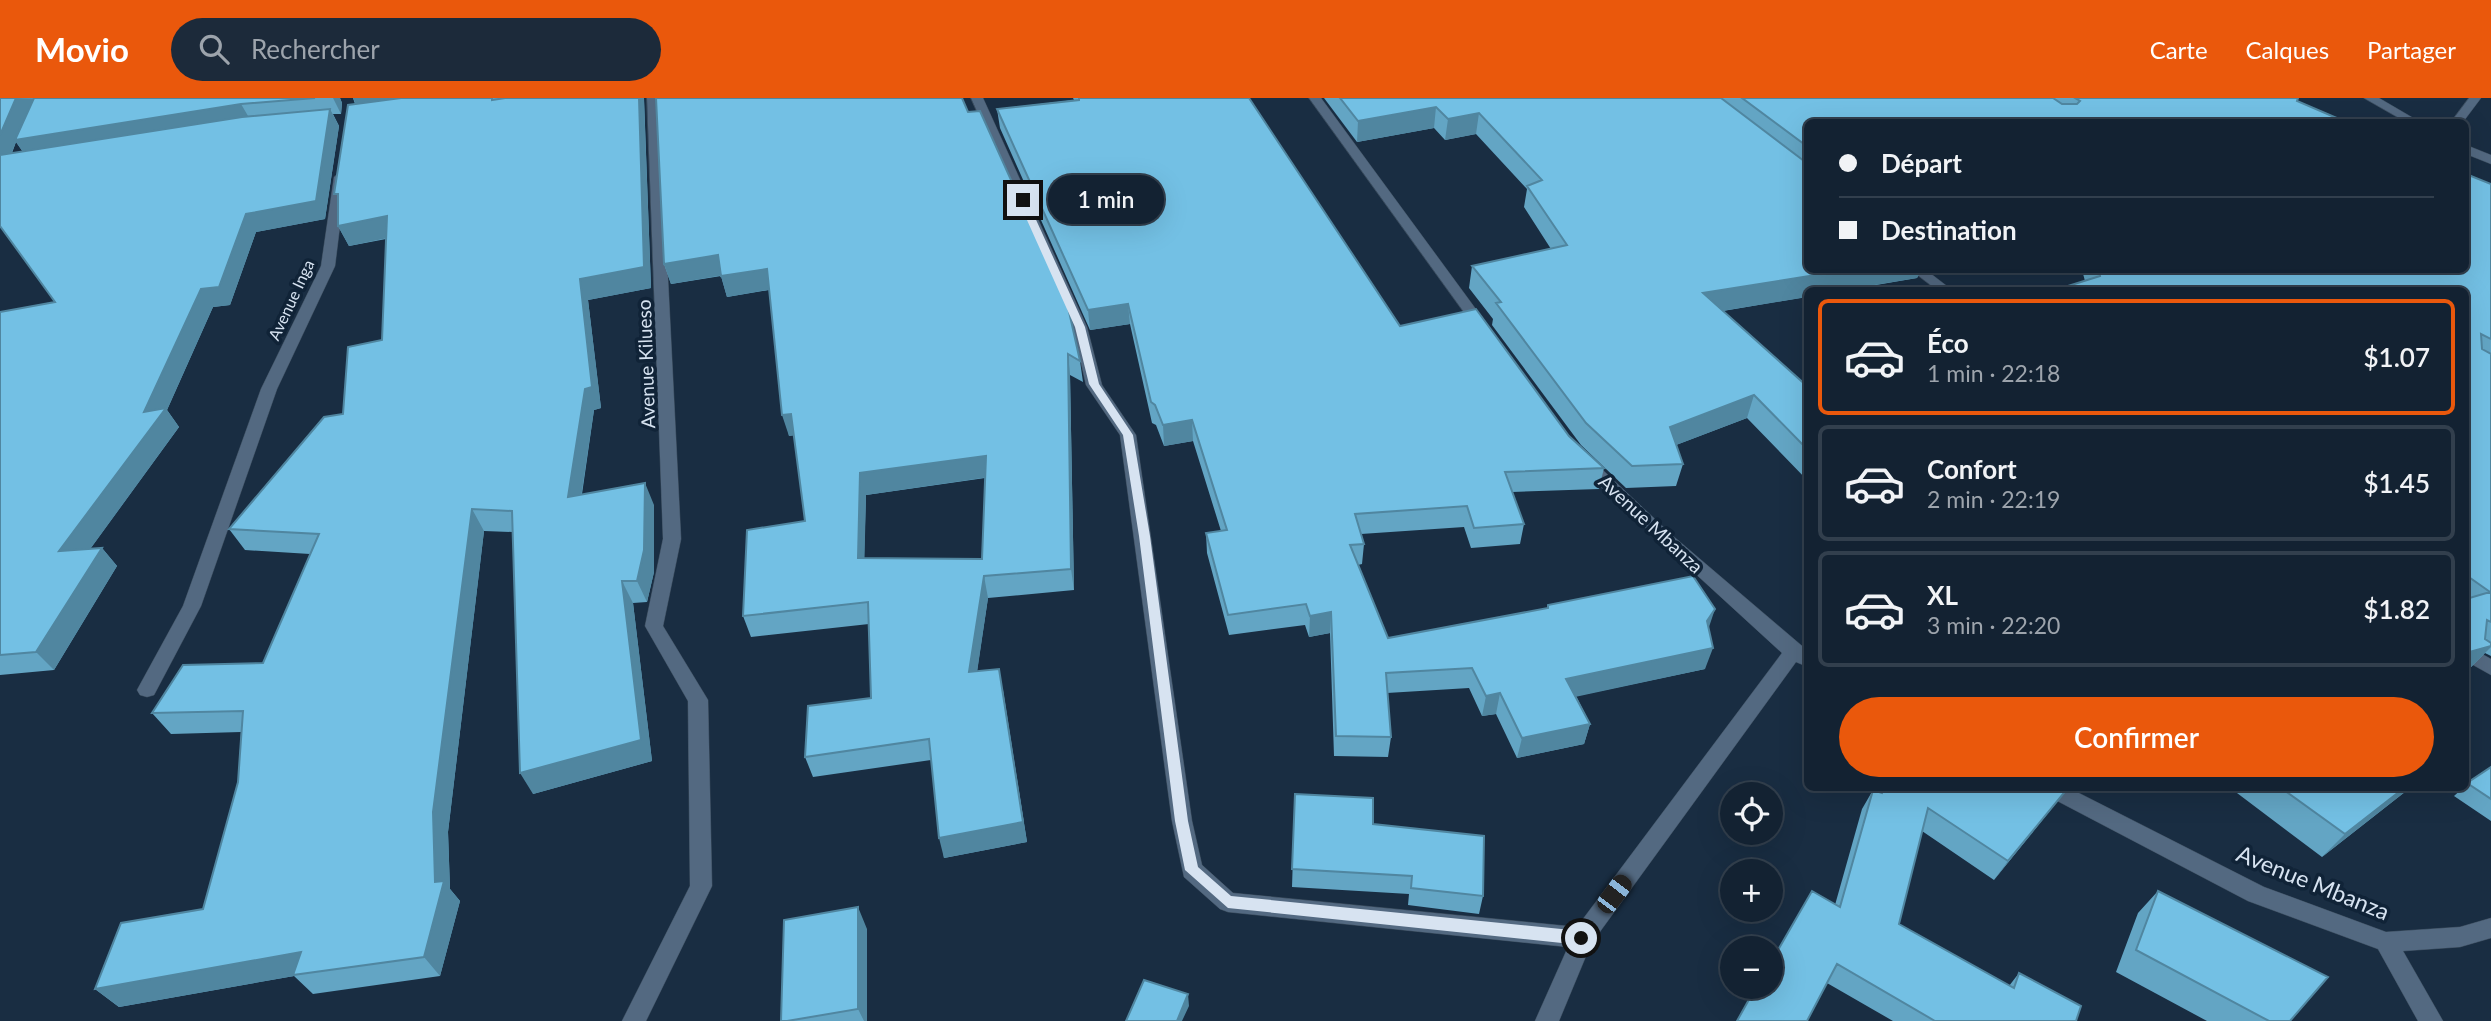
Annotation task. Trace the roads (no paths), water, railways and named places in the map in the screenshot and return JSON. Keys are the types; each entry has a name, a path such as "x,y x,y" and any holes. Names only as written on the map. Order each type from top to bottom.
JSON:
{"street":[{"name":"Avenue Kilueso","path":"634,1021 701,886 698,700 654,626 672,539 653,98"},
{"path":"977,98 1080,327 1094,384 1128,435 1182,821 1192,870 1228,902 1581,938"},
{"path":"1315,98 1492,341"},
{"path":"2370,98 2408,119"},
{"path":"2459,119 2475,98"},
{"path":"2469,150 2491,160"},
{"name":"Avenue Inga","path":"147,690 192,606 269,389 328,266 342,159"},
{"path":"1922,273 1941,287"},
{"name":"Avenue Mbanza","path":"1573,451 1667,540 1800,656"},
{"path":"2469,654 2491,668"},
{"path":"1547,1021 1581,938 1800,656"},
{"name":"Avenue Mbanza","path":"2057,791 2256,894 2386,942 2460,937 2491,928"},
{"path":"2386,942 2431,1021"}]}
